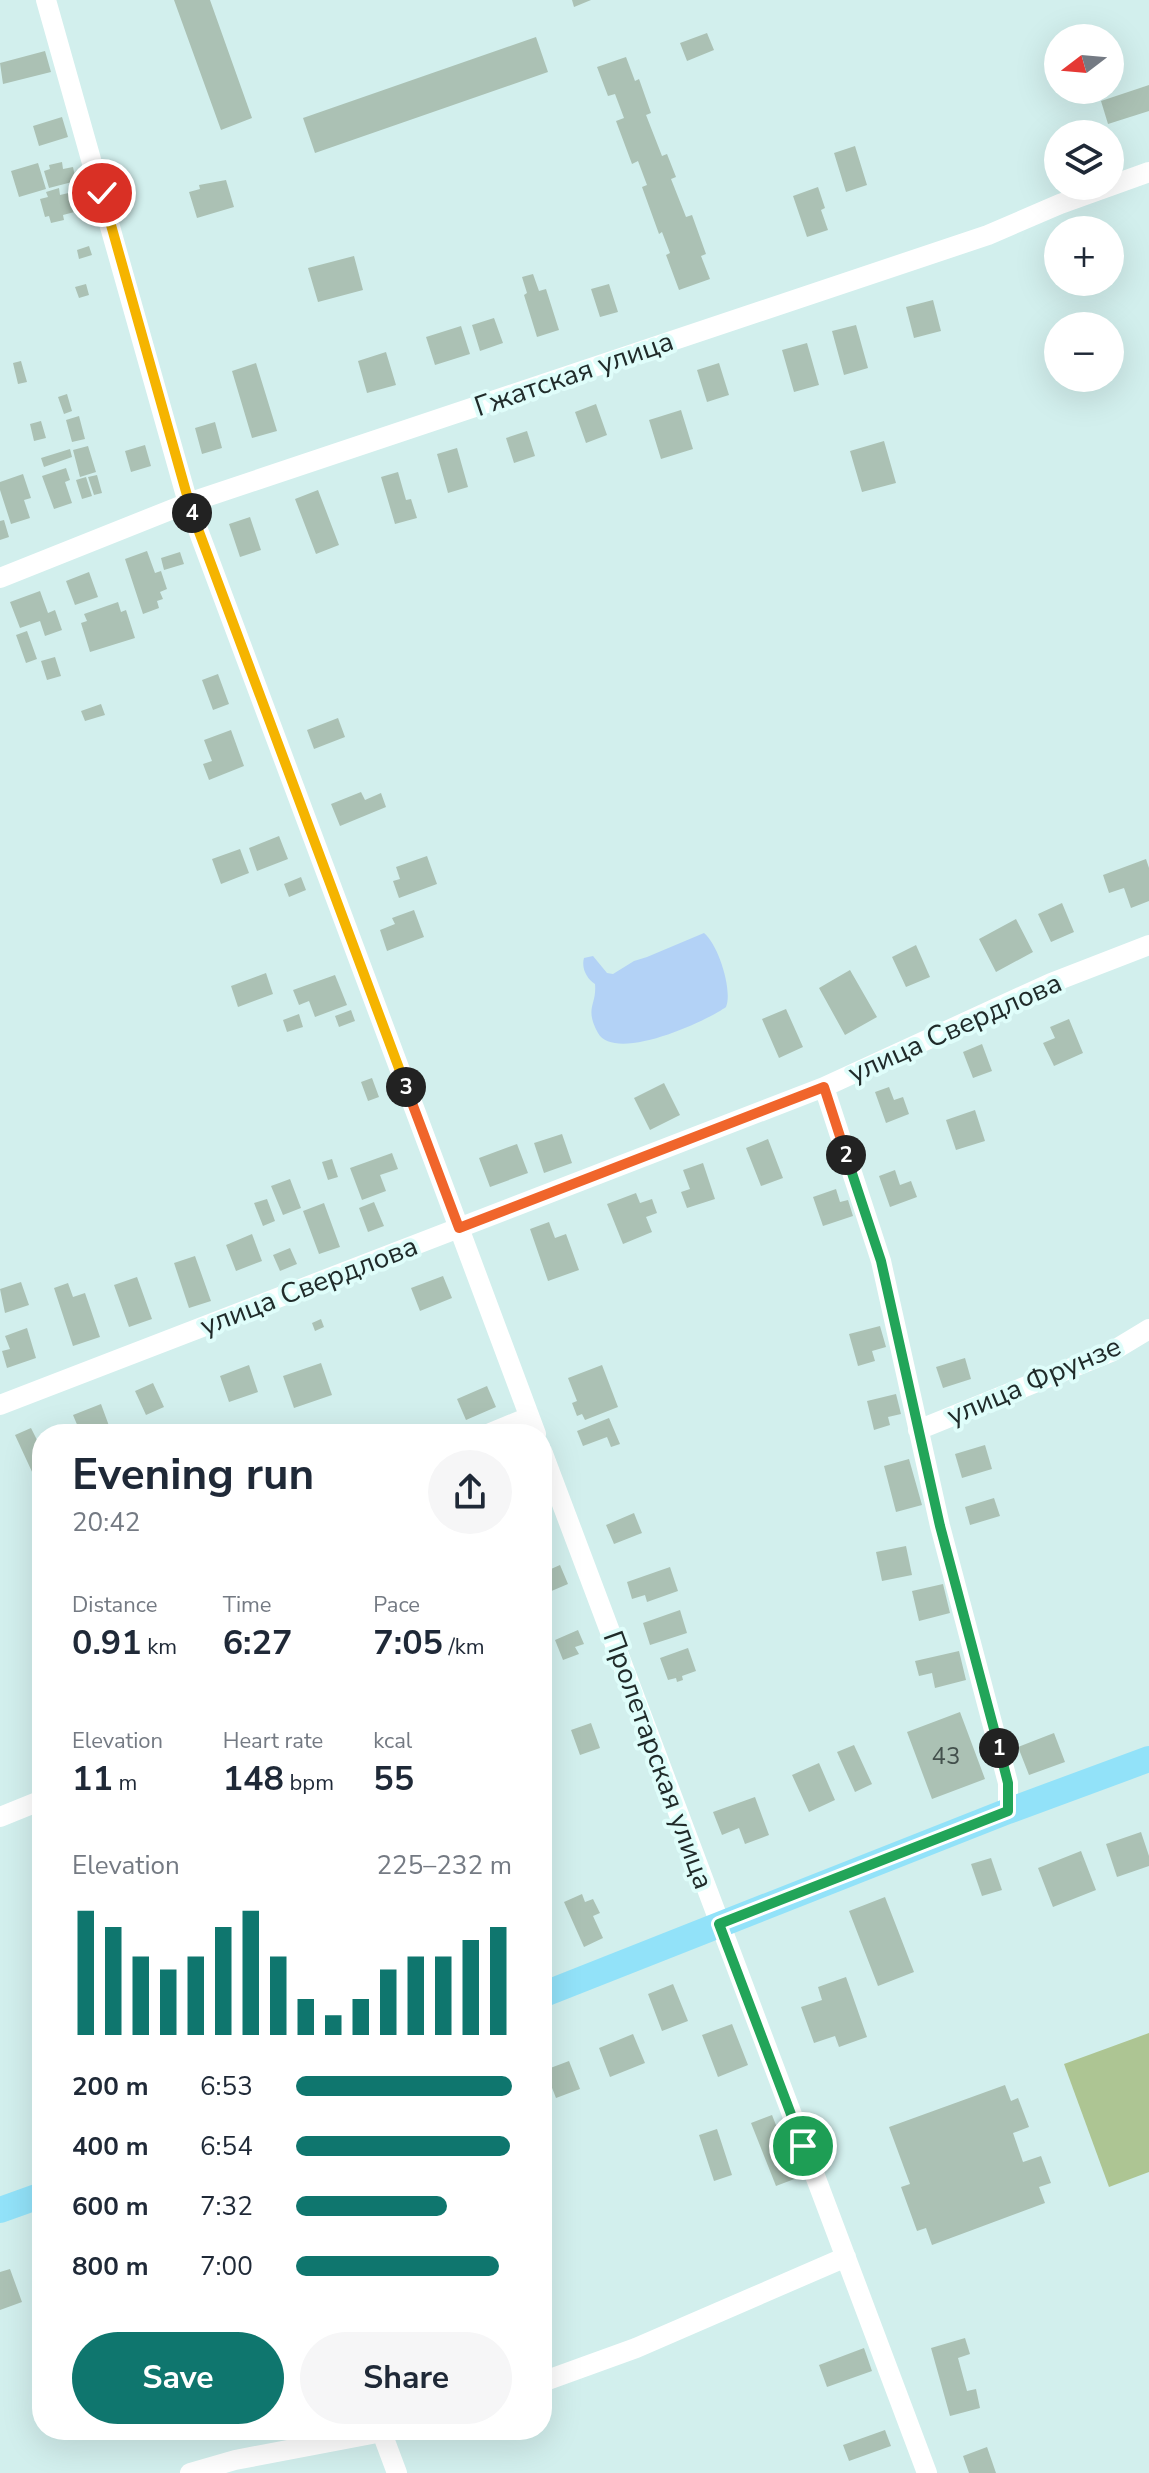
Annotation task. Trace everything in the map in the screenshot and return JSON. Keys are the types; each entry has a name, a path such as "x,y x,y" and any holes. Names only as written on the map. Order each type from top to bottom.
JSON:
{"main road":[{"path":"552,1991 1008,1811 1149,1759"},
{"path":"0,2210 32,2199"}],"street":[{"path":"46,0 188,503 531,1424"},
{"name":"Гжатская улица","path":"0,578 188,503 988,235 1060,204 1149,172"},
{"name":"улица Свердлова","path":"0,1405 824,1087 1051,983 1149,945"},
{"path":"824,1087 881,1261 940,1526 1008,1783 1008,1811"},
{"name":"улица Фрунзе","path":"918,1430 1111,1352 1149,1329"},
{"name":"Пролетарская улица","path":"552,1478 927,2473"},
{"path":"0,1817 32,1804"},
{"path":"552,2378 636,2348 846,2257"},
{"path":"190,2473 235,2460 341,2440"},
{"path":"390,2440 397,2473"}],"green space":[{"path":"1149,2033 1149,2172 1109,2187 1064,2064"}],"water":[{"path":"704,933 723,968 728,999 726,1007 681,1030 640,1042 622,1044 608,1041 598,1033 591,1012 595,984 585,973 584,958 593,956 607,973 613,974 634,961"}],"building":[{"path":"174,0 210,0 252,118 221,130"},
{"path":"572,0 591,0 574,7"},
{"path":"707,33 714,50 687,61 680,43"},
{"path":"536,37 548,72 315,153 303,118"},
{"path":"45,51 51,72 3,84 0,63"},
{"path":"626,57 635,81 639,79 651,113 646,115 662,156 667,154 676,177 671,179 686,217 692,215 706,254 701,256 710,279 679,290 666,255 670,253 662,232 659,234 642,187 647,185 638,161 632,164 616,121 624,118 615,94 608,96 597,67"},
{"path":"1149,85 1149,111 1121,120 1107,120 1102,104 1124,104 1124,93"},
{"path":"62,117 68,137 39,146 33,126"},
{"path":"855,146 867,185 846,192 834,153"},
{"path":"62,162 63,169 73,167 76,181 49,188 44,171 50,169 49,165"},
{"path":"38,163 46,189 19,197 11,171"},
{"path":"226,180 234,207 197,218 189,192 200,189 199,185"},
{"path":"818,187 828,230 807,237 793,196"},
{"path":"59,188 60,195 77,191 82,210 63,215 64,220 51,223 49,216 45,217 40,199 48,197 46,192"},
{"path":"89,246 92,255 79,259 77,250"},
{"path":"354,256 363,290 318,302 308,268"},
{"path":"533,274 539,291 546,289 559,330 537,337 524,295 527,293 522,277"},
{"path":"86,284 89,295 79,298 75,287"},
{"path":"609,284 618,312 600,317 591,289"},
{"path":"933,300 941,331 914,338 906,307"},
{"path":"494,318 503,343 480,351 472,325"},
{"path":"856,325 868,368 844,375 832,331"},
{"path":"461,326 470,354 435,365 426,337"},
{"path":"807,343 819,385 794,392 782,350"},
{"path":"386,352 396,385 367,393 358,361"},
{"path":"21,361 27,382 18,384 13,363"},
{"path":"256,363 277,431 252,438 232,371"},
{"path":"719,363 729,395 707,402 697,370"},
{"path":"67,394 72,411 64,414 58,397"},
{"path":"596,404 607,435 586,443 575,412"},
{"path":"681,410 693,449 661,459 649,420"},
{"path":"79,416 85,439 72,442 66,420"},
{"path":"41,421 46,438 34,441 30,424"},
{"path":"215,422 222,448 202,454 195,428"},
{"path":"527,431 535,456 514,463 506,438"},
{"path":"884,441 896,483 862,492 850,451"},
{"path":"145,445 151,466 131,472 125,451"},
{"path":"88,446 96,472 80,477 73,450"},
{"path":"457,448 468,487 448,493 437,454"},
{"path":"70,449 72,457 44,467 41,458"},
{"path":"66,468 70,480 65,482 72,503 54,509 42,476"},
{"path":"398,472 406,500 411,499 417,518 395,524 381,477"},
{"path":"23,474 31,498 24,500 30,518 11,524 0,482"},
{"path":"97,475 102,493 94,495 88,477"},
{"path":"86,477 92,496 82,499 76,480"},
{"path":"318,490 339,545 316,554 295,499"},
{"path":"250,517 261,550 240,557 229,524"},
{"path":"4,520 9,537 0,540 0,521"},
{"path":"147,551 155,573 161,571 167,589 160,592 163,599 157,601 159,608 143,614 125,559"},
{"path":"180,552 184,564 164,570 161,558"},
{"path":"89,572 98,597 75,605 66,581"},
{"path":"40,591 48,613 55,610 62,630 45,636 40,621 20,628 10,602"},
{"path":"118,602 121,612 126,610 135,638 90,652 81,623 87,621 84,614"},
{"path":"27,631 37,659 26,663 16,635"},
{"path":"55,657 61,676 47,680 41,661"},
{"path":"218,674 229,704 213,710 202,680"},
{"path":"101,704 105,715 85,721 81,711"},
{"path":"338,718 345,737 314,749 307,730"},
{"path":"231,730 244,766 209,780 203,764 212,761 204,740"},
{"path":"361,792 365,800 381,793 386,807 340,826 331,804"},
{"path":"279,836 288,859 257,871 249,848"},
{"path":"240,849 249,873 221,884 212,859"},
{"path":"427,856 437,884 399,898 393,881 400,879 396,867"},
{"path":"1146,859 1149,901 1131,908 1124,888 1109,893 1103,875"},
{"path":"301,877 306,890 289,897 284,884"},
{"path":"1062,903 1074,932 1051,942 1038,914"},
{"path":"414,910 424,937 387,951 380,930 395,924 392,918"},
{"path":"1016,919 1033,952 996,972 979,939"},
{"path":"916,945 930,977 906,987 892,957"},
{"path":"850,970 877,1017 845,1035 819,988"},
{"path":"266,973 273,994 238,1007 231,986"},
{"path":"335,975 347,1005 315,1017 309,1001 299,1005 293,990"},
{"path":"786,1009 803,1047 779,1058 762,1019"},
{"path":"351,1010 355,1021 339,1027 335,1016"},
{"path":"299,1014 303,1027 287,1032 283,1020"},
{"path":"1069,1019 1083,1053 1054,1066 1043,1043 1055,1038 1050,1027"},
{"path":"982,1044 992,1071 973,1078 963,1052"},
{"path":"372,1078 379,1097 368,1101 361,1082"},
{"path":"664,1083 680,1115 650,1130 634,1098"},
{"path":"889,1087 894,1100 903,1097 909,1114 886,1123 875,1092"},
{"path":"975,1110 985,1141 956,1150 946,1120"},
{"path":"562,1134 572,1163 544,1173 534,1143"},
{"path":"768,1139 783,1178 761,1186 746,1148"},
{"path":"517,1144 528,1173 490,1187 479,1158"},
{"path":"392,1153 398,1169 380,1175 386,1191 362,1200 350,1168"},
{"path":"332,1159 338,1177 328,1180 322,1162"},
{"path":"703,1163 715,1199 687,1208 681,1192 690,1189 683,1170"},
{"path":"895,1170 900,1185 911,1181 917,1197 890,1207 879,1176"},
{"path":"290,1179 301,1208 283,1215 271,1186"},
{"path":"836,1189 840,1202 848,1200 853,1216 823,1226 813,1197"},
{"path":"636,1193 640,1203 652,1199 657,1213 646,1217 652,1232 623,1244 607,1204"},
{"path":"267,1199 275,1221 263,1226 254,1203"},
{"path":"374,1202 384,1226 368,1232 359,1208"},
{"path":"324,1203 340,1247 319,1254 303,1211"},
{"path":"549,1222 555,1238 566,1234 579,1270 548,1281 530,1229"},
{"path":"252,1234 262,1261 236,1271 226,1245"},
{"path":"290,1248 297,1264 280,1271 273,1255"},
{"path":"195,1256 211,1301 189,1308 174,1263"},
{"path":"443,1276 452,1298 420,1311 411,1288"},
{"path":"137,1277 152,1319 129,1327 114,1285"},
{"path":"21,1282 29,1305 5,1313 0,1289"},
{"path":"68,1283 73,1297 85,1293 100,1337 73,1346 54,1288"},
{"path":"321,1319 324,1327 315,1331 312,1323"},
{"path":"880,1326 886,1347 872,1351 875,1361 858,1366 849,1334"},
{"path":"27,1328 36,1358 7,1368 2,1351 10,1349 5,1336"},
{"path":"965,1358 971,1379 943,1388 936,1367"},
{"path":"321,1363 332,1395 294,1408 283,1376"},
{"path":"249,1365 258,1392 229,1402 220,1376"},
{"path":"602,1365 618,1407 585,1420 582,1414 577,1416 572,1403 577,1401 568,1378"},
{"path":"153,1383 164,1407 146,1415 135,1391"},
{"path":"487,1386 496,1407 466,1420 457,1399"},
{"path":"896,1394 901,1414 888,1417 890,1425 874,1430 867,1401"},
{"path":"101,1404 108,1424 77,1424 73,1415"},
{"path":"609,1418 620,1444 611,1447 607,1437 583,1446 577,1431"},
{"path":"32,1430 32,1472 15,1435"},
{"path":"985,1445 992,1469 962,1478 955,1454"},
{"path":"909,1459 922,1505 896,1512 884,1466"},
{"path":"994,1498 1000,1516 970,1525 965,1507"},
{"path":"634,1513 642,1533 614,1544 606,1525"},
{"path":"906,1546 912,1575 882,1581 876,1552"},
{"path":"560,1565 568,1584 552,1591 552,1569"},
{"path":"670,1567 678,1591 647,1602 645,1595 632,1599 627,1582"},
{"path":"943,1584 950,1613 919,1621 912,1591"},
{"path":"680,1610 687,1633 650,1645 643,1623"},
{"path":"578,1630 584,1644 575,1647 579,1654 563,1660 555,1640"},
{"path":"688,1648 696,1671 682,1676 683,1680 677,1682 676,1678 668,1680 660,1658"},
{"path":"959,1651 966,1680 935,1688 932,1673 919,1676 915,1661"},
{"path":"960,1712 985,1779 932,1799 907,1732"},
{"path":"591,1723 600,1748 580,1755 571,1730"},
{"path":"1054,1733 1065,1762 1029,1775 1018,1747"},
{"path":"854,1745 872,1784 855,1792 837,1752"},
{"path":"819,1763 835,1800 809,1812 792,1775"},
{"path":"755,1797 769,1835 745,1844 739,1828 722,1835 713,1812"},
{"path":"1141,1832 1149,1866 1117,1877 1106,1844"},
{"path":"1081,1851 1096,1890 1053,1907 1038,1868"},
{"path":"991,1858 1002,1890 982,1896 971,1864"},
{"path":"582,1894 585,1902 593,1899 600,1913 593,1916 603,1938 584,1947 564,1902"},
{"path":"885,1897 914,1972 878,1986 849,1911"},
{"path":"846,1977 867,2037 839,2047 835,2036 814,2043 801,2007 822,2000 818,1987"},
{"path":"673,1984 688,2021 662,2031 648,1994"},
{"path":"732,2024 748,2065 718,2077 702,2035"},
{"path":"633,2034 645,2063 610,2077 599,2048"},
{"path":"569,2061 580,2089 556,2098 552,2088 552,2067"},
{"path":"1005,2085 1011,2101 1018,2098 1029,2127 1013,2133 1023,2162 1041,2156 1051,2183 1039,2187 1045,2203 932,2245 926,2228 917,2231 901,2187 910,2184 889,2127"},
{"path":"772,2115 797,2178 776,2186 751,2123"},
{"path":"717,2129 732,2175 714,2181 699,2135"},
{"path":"10,2269 22,2302 0,2310 0,2272"},
{"path":"965,2338 970,2354 958,2358 967,2391 976,2389 980,2408 950,2416 931,2348"},
{"path":"864,2348 872,2371 827,2387 819,2365"},
{"path":"885,2430 891,2446 849,2461 843,2445"},
{"path":"987,2447 996,2473 969,2473 963,2456"}],"route":[{"path":"102,193 188,503 459,1228 824,1087 881,1261 940,1526 1008,1783 1008,1811 719,1924 803,2146"}]}
